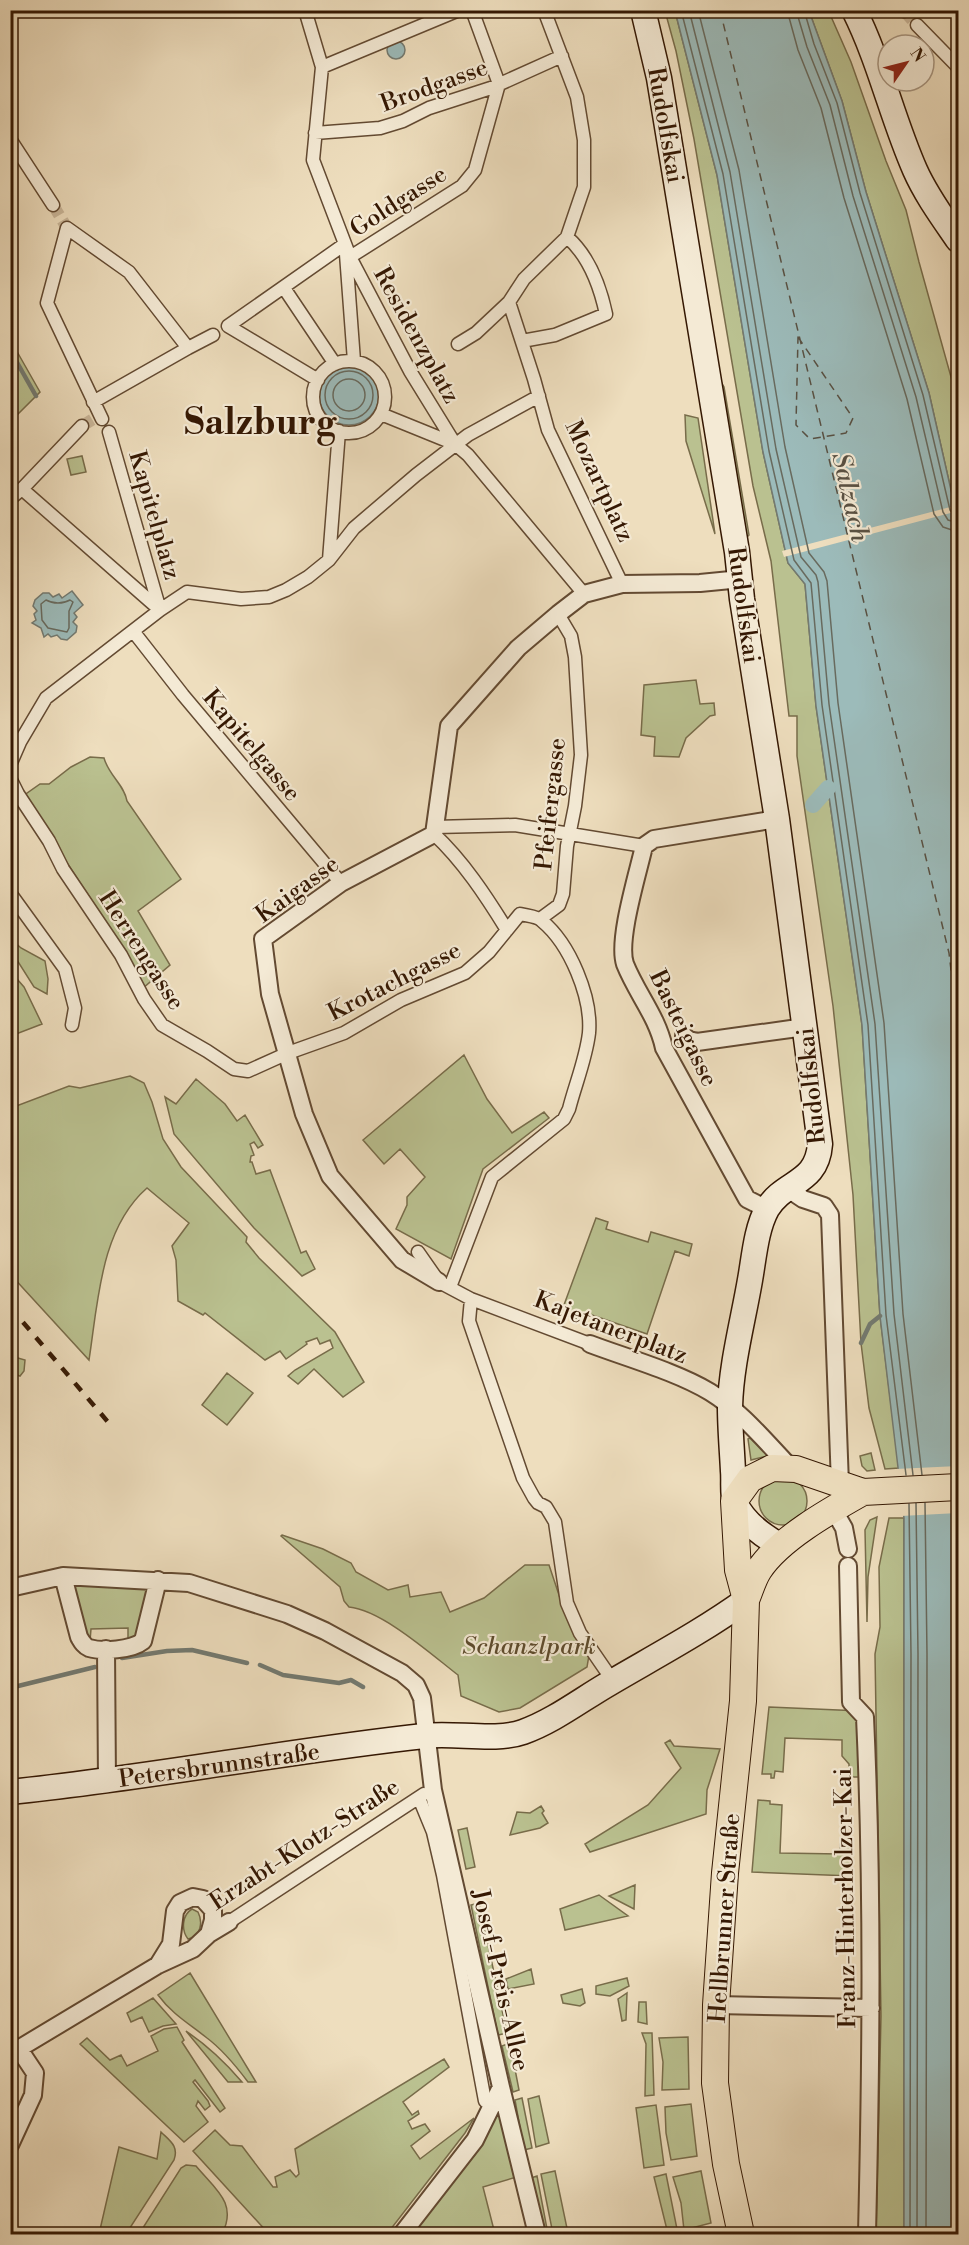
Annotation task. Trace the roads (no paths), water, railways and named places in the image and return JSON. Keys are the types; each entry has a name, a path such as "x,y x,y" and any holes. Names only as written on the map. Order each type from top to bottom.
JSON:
{"main road":[{"name":"Rudolfskai","path":"643,10 659,78 741,579 777,819 819,1144 818,1160 809,1173 767,1209"},
{"path":"854,10 872,46 904,141 922,184 958,240"},
{"path":"746,1600 738,1570 730,1407 732,1381 754,1260 767,1209"},
{"path":"735,1502 750,1479 772,1468 791,1468 860,1489 958,1487"},
{"path":"746,1600 759,1570 781,1546 860,1489"},
{"path":"735,1502 749,1522 762,1535 781,1546"},
{"name":"Petersbrunnstraße","path":"10,1792 107,1781 427,1735 490,1736 521,1733 540,1725 720,1619 746,1600"},
{"name":"Hellbrunner Straße","path":"741,2235 726,2164 715,2083 716,2005 725,1874 743,1701 746,1600"}],"street":[{"path":"305,10 322,67 315,133"},
{"path":"322,67 459,10"},
{"path":"472,10 499,84"},
{"path":"458,344 476,333 509,302 524,279 567,237 584,187 584,140 577,97 544,10"},
{"path":"917,25 958,67"},
{"name":"Brodgasse","path":"315,133 381,128 404,121 429,108 499,84 562,56"},
{"name":"Goldgasse","path":"350,257 462,186 475,170 499,84"},
{"name":"Residenzplatz","path":"315,133 313,160 350,257 410,371 455,444 468,455 584,594"},
{"path":"10,139 53,205"},
{"path":"99,418 47,303 67,228 129,272 189,348"},
{"path":"522,341 555,335 606,314 601,290 579,248 567,237"},
{"path":"318,380 228,326 345,244"},
{"name":"Residenzplatz","path":"345,244 354,361"},
{"path":"284,288 335,364"},
{"name":"Mozartplatz","path":"509,302 548,430 622,584"},
{"path":"93,402 213,335"},
{"path":"354,361 373,369 384,386 386,396 381,414 371,426 361,431 339,432 328,426 320,418 315,408 313,397 318,380 326,369 335,364 354,361"},
{"path":"329,560 354,528 455,444 473,431 539,396"},
{"name":"Residenzplatz","path":"381,414 455,444"},
{"path":"10,499 82,426"},
{"name":"Kapitelplatz","path":"109,432 160,610"},
{"path":"329,560 339,432"},
{"name":"Kapitelplatz","path":"22,489 160,610"},
{"name":"Kapitelplatz","path":"10,765 46,698 160,610 187,592 241,600 269,597 308,577 329,560"},
{"path":"507,930 488,899 435,831 449,726 518,648 584,594 622,584 700,583 741,579"},
{"name":"Pfeifergasse","path":"540,919 559,905 563,894 567,846 581,755 575,657 562,611"},
{"name":"Kapitelgasse","path":"133,631 183,695 341,884"},
{"name":"Herrengasse","path":"10,778 49,841 63,869 121,955 144,999 162,1025 234,1069 248,1071 288,1053"},
{"path":"435,831 515,825 644,846 654,839 777,819"},
{"name":"Kaigasse","path":"435,831 341,884 263,939 270,994 303,1114 330,1176 402,1260 444,1285"},
{"name":"Basteigasse","path":"644,846 622,944 625,963 660,1028 664,1048 747,1199 767,1209"},
{"path":"10,893 65,969 75,1008 72,1025"},
{"name":"Krotachgasse","path":"288,1053 344,1033 401,1000 465,973 489,952 520,914 540,919"},
{"path":"444,1285 492,1178 564,1119 569,1109 589,1034 588,1008 573,961 540,919"},
{"path":"684,1036 697,1042 805,1027"},
{"path":"788,1189 803,1199 824,1206 830,1215 860,1489"},
{"name":"Kajetanerplatz","path":"418,1252 444,1285 471,1299 709,1392 730,1407 791,1468"},
{"path":"471,1299 469,1321 523,1478 534,1498 546,1507 555,1522 567,1603 580,1633 613,1681"},
{"path":"834,1509 844,1528 848,1549"},
{"name":"Franz-Hinterholzer-Kai","path":"848,1566 851,1702 865,1717 869,1790 871,2008 867,2235"},
{"path":"63,1576 78,1638 88,1648 106,1649 135,1646 143,1641 158,1580"},
{"name":"Josef-Preis-Allee","path":"10,1588 63,1576 189,1583 287,1614 325,1631 402,1673 420,1690 433,1790 537,2235"},
{"path":"106,1649 107,1781"},
{"name":"Josef-Preis-Allee","path":"422,1796 443,1875 485,2101"},
{"name":"Erzabt-Klotz-Straße","path":"15,2052 158,1965 193,1949 209,1934 422,1796"},
{"name":"Erzabt-Klotz-Straße","path":"158,1965 171,1944 175,1911 186,1899 193,1897 203,1899 213,1910 209,1934"},
{"path":"716,2005 871,2008"},
{"path":"10,2145 33,2095 35,2073 15,2052"},
{"path":"402,2235 474,2140 501,2087"}],"water":[{"name":"Salzach","path":"675,11 809,11 842,101 866,192 929,393 958,521 958,2234 904,2234 904,1518 880,1316 862,1025 816,706 805,584 788,563 763,452 717,175"},
{"path":"392,41 400,41 405,46 403,57 392,59 387,54 387,46"},
{"path":"349,365 366,370 374,378 379,395 374,412 366,420 349,425 332,420 324,412 319,395 324,378 332,370"},
{"path":"72,591 83,605 74,613 77,617 73,622 77,626 76,632 67,640 57,635 51,637 48,634 44,637 41,628 32,623 36,620 34,614 37,611 33,606 35,600 43,593 49,593 53,597 59,594 62,598"}],"waterway":[{"path":"10,350 36,396"},
{"path":"813,805 828,788"},
{"path":"861,1343 870,1324 880,1316"},
{"path":"122,1658 167,1651 192,1650 247,1663"},
{"path":"260,1665 283,1675 339,1683 351,1680 363,1687"},
{"path":"10,1688 95,1667"}],"tunnel":[{"path":"904,11 917,25"},
{"path":"53,205 67,228"},
{"path":"82,426 95,418"}],"railway":[{"path":"10,1307 108,1422"}],"district":[{"name":"Salzburg","path":"260,421"}],"park label":[{"name":"Schanzlpark","path":"529,1646"}]}
